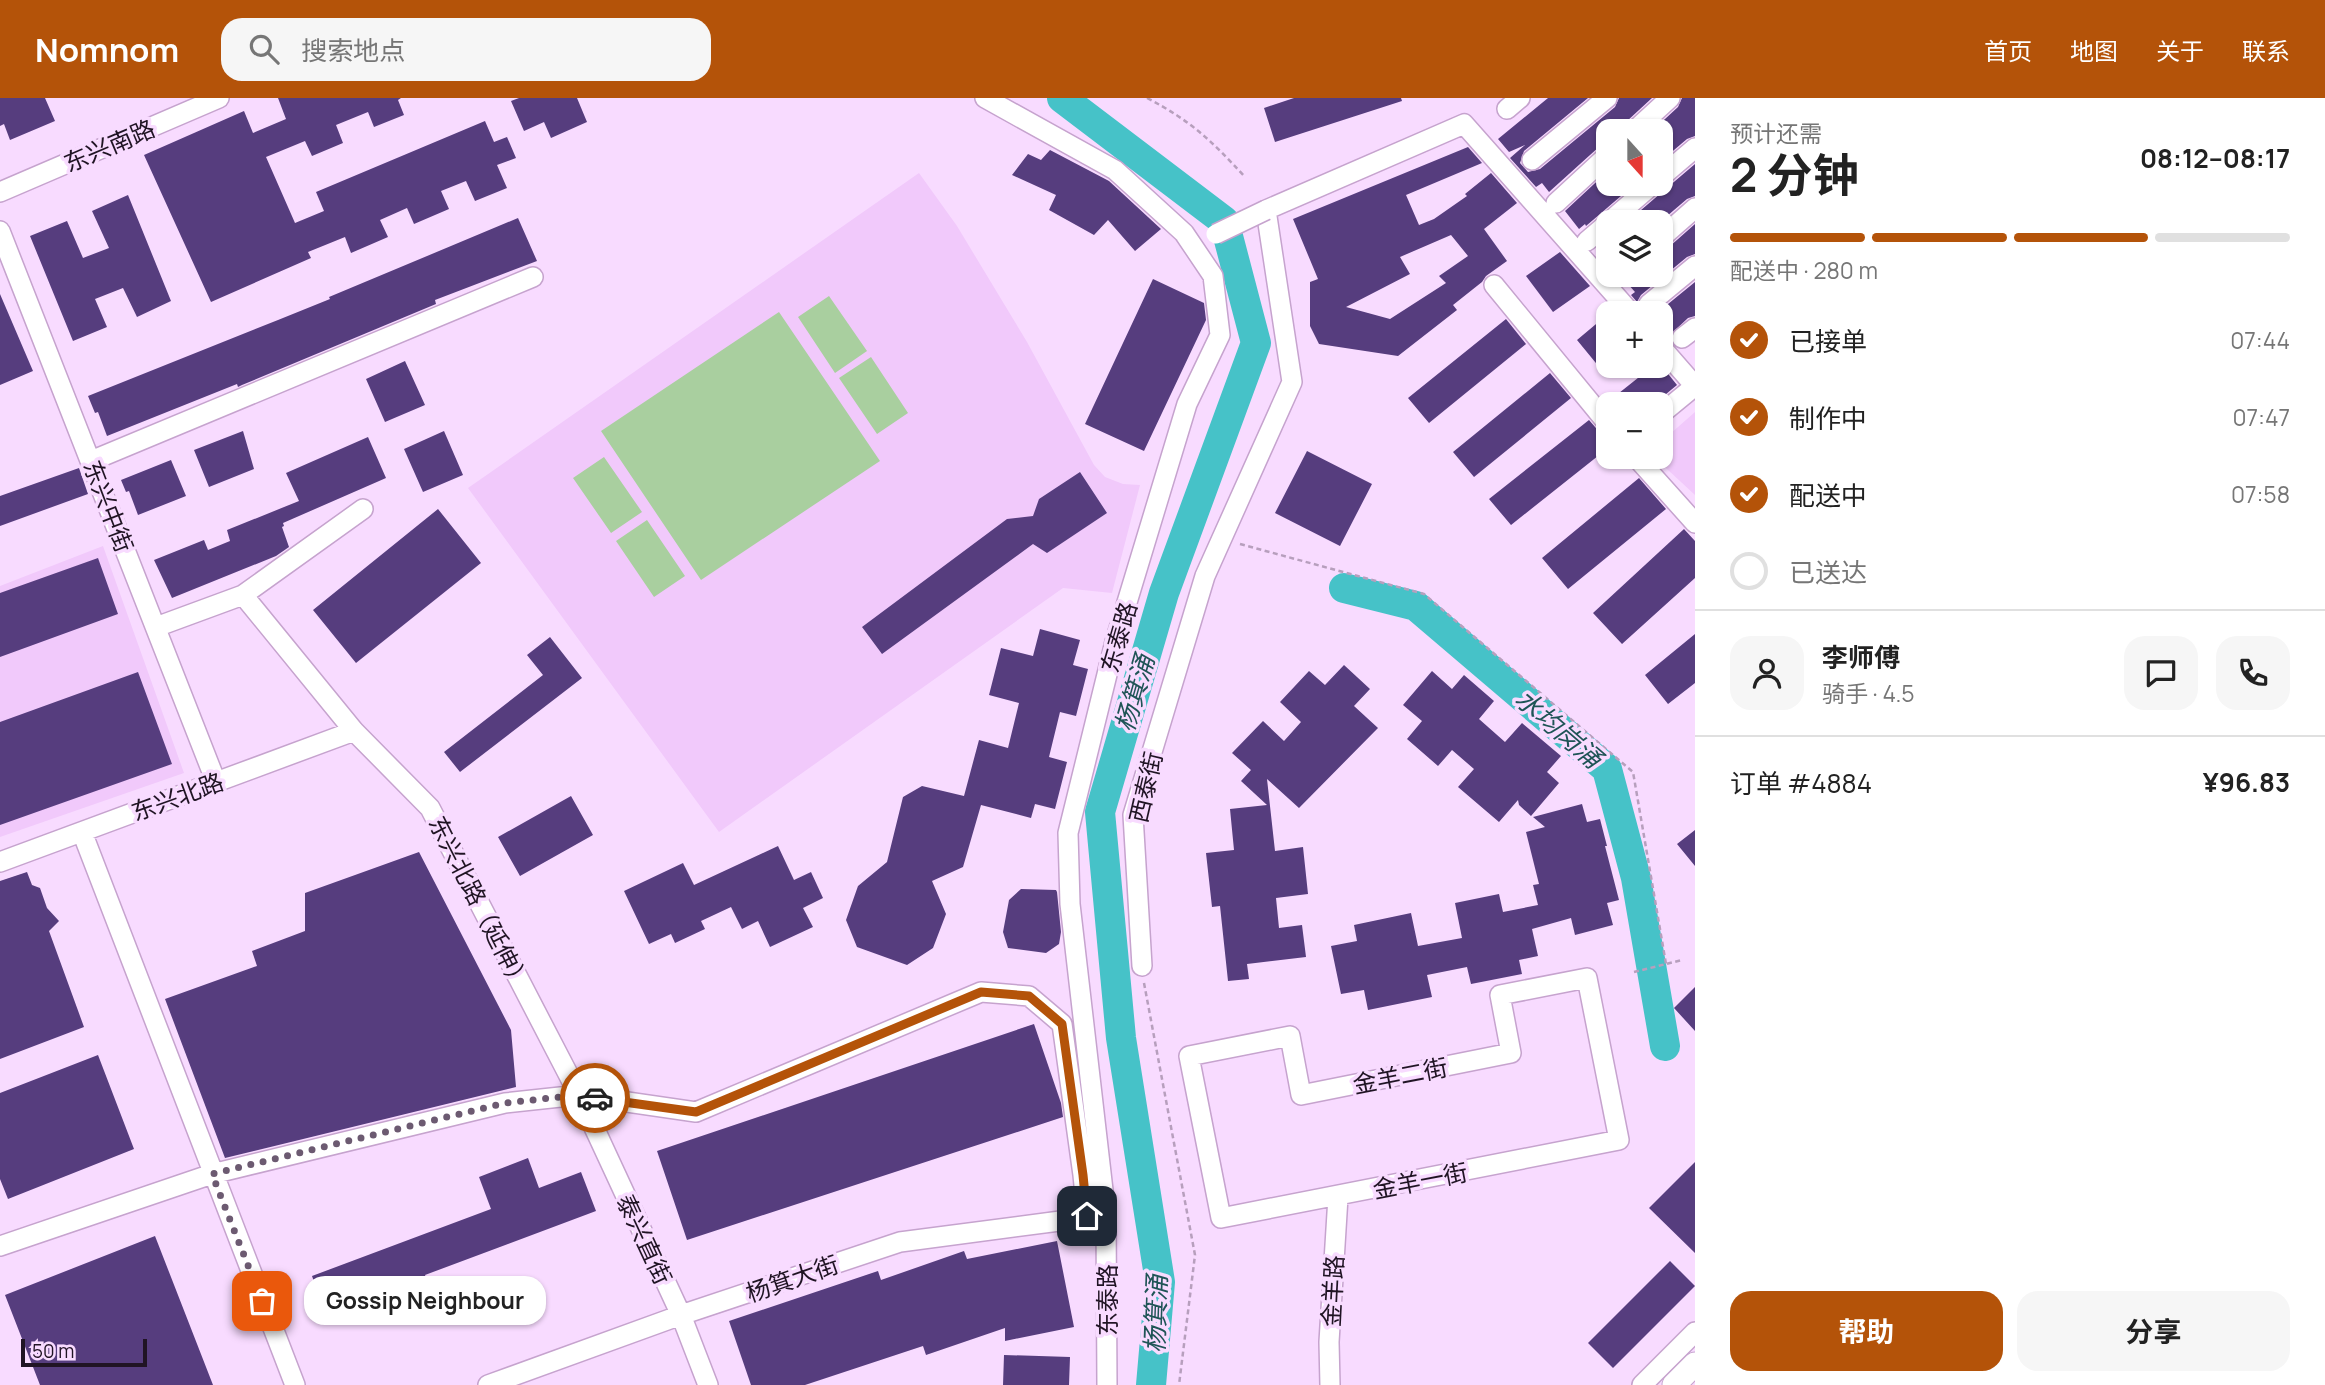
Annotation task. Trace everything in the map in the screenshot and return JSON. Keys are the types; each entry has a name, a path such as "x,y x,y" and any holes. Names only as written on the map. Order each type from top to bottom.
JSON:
{"main road":[{"path":"1674,1385 1695,1364"}],"street":[{"name":"东兴南路","path":"0,192 219,98"},
{"name":"东泰路","path":"985,98 1115,170 1184,233 1213,276 1220,335 1187,404 1115,642 1068,833 1070,904 1107,1385"},
{"path":"1532,160 1607,98"},
{"path":"1647,119 1670,98"},
{"path":"1192,245 1464,124 1619,301"},
{"path":"1673,167 1695,148"},
{"path":"1556,203 1596,166"},
{"path":"1624,210 1640,196"},
{"path":"1673,227 1695,208"},
{"name":"西泰街","path":"1142,966 1133,815 1205,576 1292,382 1266,210"},
{"name":"东兴中街","path":"0,230 216,782"},
{"path":"1587,241 1596,234"},
{"path":"1653,301 1695,265"},
{"path":"91,461 533,276"},
{"path":"1494,285 1596,409"},
{"path":"1673,361 1695,386 1673,404"},
{"path":"1647,469 1695,523"},
{"path":"156,626 243,594 363,509"},
{"name":"东兴北路（延伸）","path":"243,594 354,731 430,808 579,1095"},
{"name":"东兴北路","path":"0,862 354,731"},
{"path":"82,832 295,1385"},
{"name":"金羊二街","path":"1189,1056 1290,1036 1301,1095 1511,1053 1500,995 1587,978"},
{"name":"金羊一街","path":"1189,1056 1221,1219 1619,1140 1587,978"},
{"path":"0,1246 212,1174 505,1103 579,1095 696,1112 981,992 1029,996 1062,1024 1083,1175 1096,1216"},
{"name":"泰兴直街","path":"579,1095 681,1315 708,1385"},
{"name":"金羊路","path":"1330,1385 1329,1342 1338,1196"},
{"name":"杨箕大街","path":"488,1385 681,1315 900,1242 1096,1216"},
{"path":"1642,1385 1695,1332"}],"path":[{"path":"1147,98 1177,114 1210,138 1245,177"},
{"path":"1220,538 1424,594 1633,772 1666,964"},
{"path":"1634,972 1682,960"},
{"path":"1142,966 1195,1255 1179,1385"}],"shaded area":[{"path":"919,173 957,226 1027,342 1094,465 1105,477 1123,484 1140,485 1112,593 1063,588 719,832 468,488"},
{"path":"1695,412 1695,495 1667,469 1673,469 1673,431"},
{"path":"103,546 184,773 0,837 0,586"}],"green space":[{"path":"829,296 867,351 835,373 798,317"},
{"path":"779,312 880,461 701,580 601,431"},
{"path":"871,357 908,413 877,434 839,378"},
{"path":"604,457 642,512 611,533 573,478"},
{"path":"647,520 685,576 654,597 616,541"}],"building":[{"path":"0,98 45,98 55,121 10,140 4,124 0,126"},
{"path":"278,98 401,98 398,100 404,115 374,127 368,112 336,125 343,143 312,156 305,141 266,157 295,223 324,211 316,192 485,121 494,142 507,137 516,158 497,165 507,188 475,201 466,181 441,191 449,209 414,224 407,208 380,220 388,237 351,253 345,237 308,252 311,258 211,302 144,155 244,111 253,133 286,119"},
{"path":"519,98 577,98 587,122 551,138 544,122 524,131 511,101"},
{"path":"1294,98 1401,98 1402,101 1275,142 1264,108"},
{"path":"1548,98 1588,98 1524,151 1520,163 1528,172 1540,169 1596,123 1596,150 1549,192 1542,183 1536,187 1510,158 1525,145 1509,152 1498,139"},
{"path":"1619,98 1652,98 1629,119 1600,119 1615,107"},
{"path":"1682,98 1695,98 1695,136 1673,151 1673,119 1665,119 1678,107"},
{"path":"1468,147 1482,163 1406,195 1419,225 1434,219 1467,196 1465,194 1491,173 1517,203 1484,229 1507,261 1453,305 1457,310 1398,356 1319,344 1310,326 1310,282 1318,279 1293,219","holes":["1451,235 1468,256 1439,276 1446,283 1390,319 1346,307 1410,274 1400,257"]},
{"path":"1050,150 1109,181 1161,229 1135,251 1108,220 1094,235 1049,210 1056,195 1012,175 1028,154 1041,160"},
{"path":"1695,164 1695,196 1673,211 1641,210 1657,196 1673,196 1673,183"},
{"path":"1596,182 1596,196 1621,196 1605,210 1596,210 1596,217 1579,229 1565,211"},
{"path":"128,195 171,301 137,317 123,288 95,299 107,327 73,341 30,236 67,221 83,258 109,248 92,211"},
{"path":"518,218 537,261 435,300 436,304 238,387 237,384 107,436 98,412 95,413 88,396 330,299 329,297"},
{"path":"1695,224 1695,254 1673,269 1673,243"},
{"path":"1560,252 1590,286 1553,312 1526,276"},
{"path":"1153,279 1204,303 1206,320 1144,451 1085,424"},
{"path":"1695,282 1695,316 1688,318 1673,332 1673,301"},
{"path":"1631,287 1651,287 1638,301 1631,295 1635,292"},
{"path":"0,294 33,371 0,385"},
{"path":"1506,319 1526,344 1429,423 1408,398"},
{"path":"1596,324 1596,363 1577,340"},
{"path":"405,361 425,405 385,422 366,379"},
{"path":"1550,373 1571,398 1474,477 1453,452"},
{"path":"1638,378 1671,378 1677,385 1669,392 1620,392"},
{"path":"1589,420 1596,428 1596,458 1511,525 1489,499"},
{"path":"243,431 254,469 209,487 194,450"},
{"path":"444,431 463,475 423,492 404,449"},
{"path":"368,437 386,478 283,523 289,547 276,556 172,598 154,560 204,540 208,550 230,541 227,530 299,501 286,473"},
{"path":"1307,451 1372,484 1340,546 1275,513"},
{"path":"171,460 186,496 138,515 129,491 126,492 121,480"},
{"path":"79,468 88,494 0,526 0,496"},
{"path":"1080,472 1107,513 1047,553 1033,544 882,654 862,627 1007,519 1033,516 1039,499"},
{"path":"1639,478 1666,509 1568,589 1542,558"},
{"path":"438,509 481,563 356,663 313,610"},
{"path":"1684,529 1695,541 1695,578 1622,644 1593,613"},
{"path":"98,558 118,614 0,657 0,593"},
{"path":"1040,629 1080,640 1073,665 1088,669 1076,716 1060,712 1049,757 1067,762 1055,809 1035,804 1031,818 981,805 963,867 932,881 946,914 933,948 907,965 857,947 846,920 858,886 887,862 903,797 922,786 964,796 979,740 1008,748 1019,703 989,695 1001,648 1033,656"},
{"path":"1695,634 1695,683 1668,704 1645,675"},
{"path":"550,637 582,678 460,772 444,752 543,675 527,655"},
{"path":"1344,665 1370,689 1354,706 1378,728 1299,808 1267,779 1275,851 1303,847 1308,894 1276,898 1279,928 1302,925 1306,957 1247,964 1249,979 1228,981 1220,906 1212,907 1206,853 1234,850 1230,809 1267,805 1241,781 1251,770 1232,753 1263,721 1284,741 1301,722 1280,702 1309,671 1325,685"},
{"path":"1432,671 1452,689 1464,675 1494,701 1479,719 1505,742 1522,723 1561,756 1547,772 1559,783 1531,816 1519,805 1518,800 1499,822 1458,787 1474,769 1452,750 1438,766 1407,739 1422,721 1403,705"},
{"path":"138,672 172,764 0,825 0,722"},
{"path":"571,796 593,835 520,876 498,837"},
{"path":"1582,804 1587,822 1600,819 1607,846 1619,900 1607,903 1613,925 1575,935 1571,918 1532,929 1538,956 1519,960 1522,974 1471,984 1467,967 1427,975 1432,997 1368,1010 1364,990 1341,994 1331,946 1357,941 1354,925 1411,913 1418,946 1462,938 1455,903 1499,894 1503,912 1538,905 1533,885 1539,884 1526,832 1545,827 1533,817"},
{"path":"1695,830 1695,866 1677,844"},
{"path":"778,846 794,880 811,872 823,898 803,908 813,927 770,947 758,921 742,929 731,907 701,921 705,929 675,943 671,934 649,944 624,891 683,863 694,885"},
{"path":"419,852 511,1030 516,1087 225,1158 165,999 257,966 252,951 305,931 305,893"},
{"path":"27,872 32,885 40,888 47,908 59,921 49,931 84,1027 0,1059 0,881"},
{"path":"1021,889 1057,892 1061,932 1059,944 1046,953 1008,948 1003,932 1009,900"},
{"path":"1695,987 1695,1031 1674,1008"},
{"path":"1034,1024 1061,1103 1063,1117 687,1240 657,1151"},
{"path":"98,1055 134,1149 8,1199 0,1179 0,1093"},
{"path":"528,1158 539,1188 581,1172 596,1211 425,1275 437,1307 387,1325 374,1291 324,1310 312,1276 491,1209 479,1177"},
{"path":"1695,1162 1695,1253 1649,1208"},
{"path":"155,1236 213,1385 40,1385 5,1295"},
{"path":"1057,1241 1074,1327 1005,1341 1005,1328 926,1355 923,1346 805,1385 751,1385 729,1321 878,1271 881,1280 964,1251 967,1259"},
{"path":"1670,1261 1695,1286 1613,1368 1588,1343"},
{"path":"1004,1355 1070,1357 1069,1385 1003,1385"}],"waterway":[{"name":"杨箕涌","path":"1062,98 1224,221 1256,343 1164,593 1100,812 1121,1038 1160,1282 1151,1385"},
{"name":"水均岗涌","path":"1344,588 1416,606 1607,769 1636,878 1665,1046"}],"way so far":[{"path":"262,1301 212,1174 505,1103 579,1095 595,1098"}],"place":[{"name":"Gossip Neighbour","path":"262,1301"}],"route":[{"path":"595,1098 696,1112 981,992 1029,996 1062,1024 1087,1216"}]}
